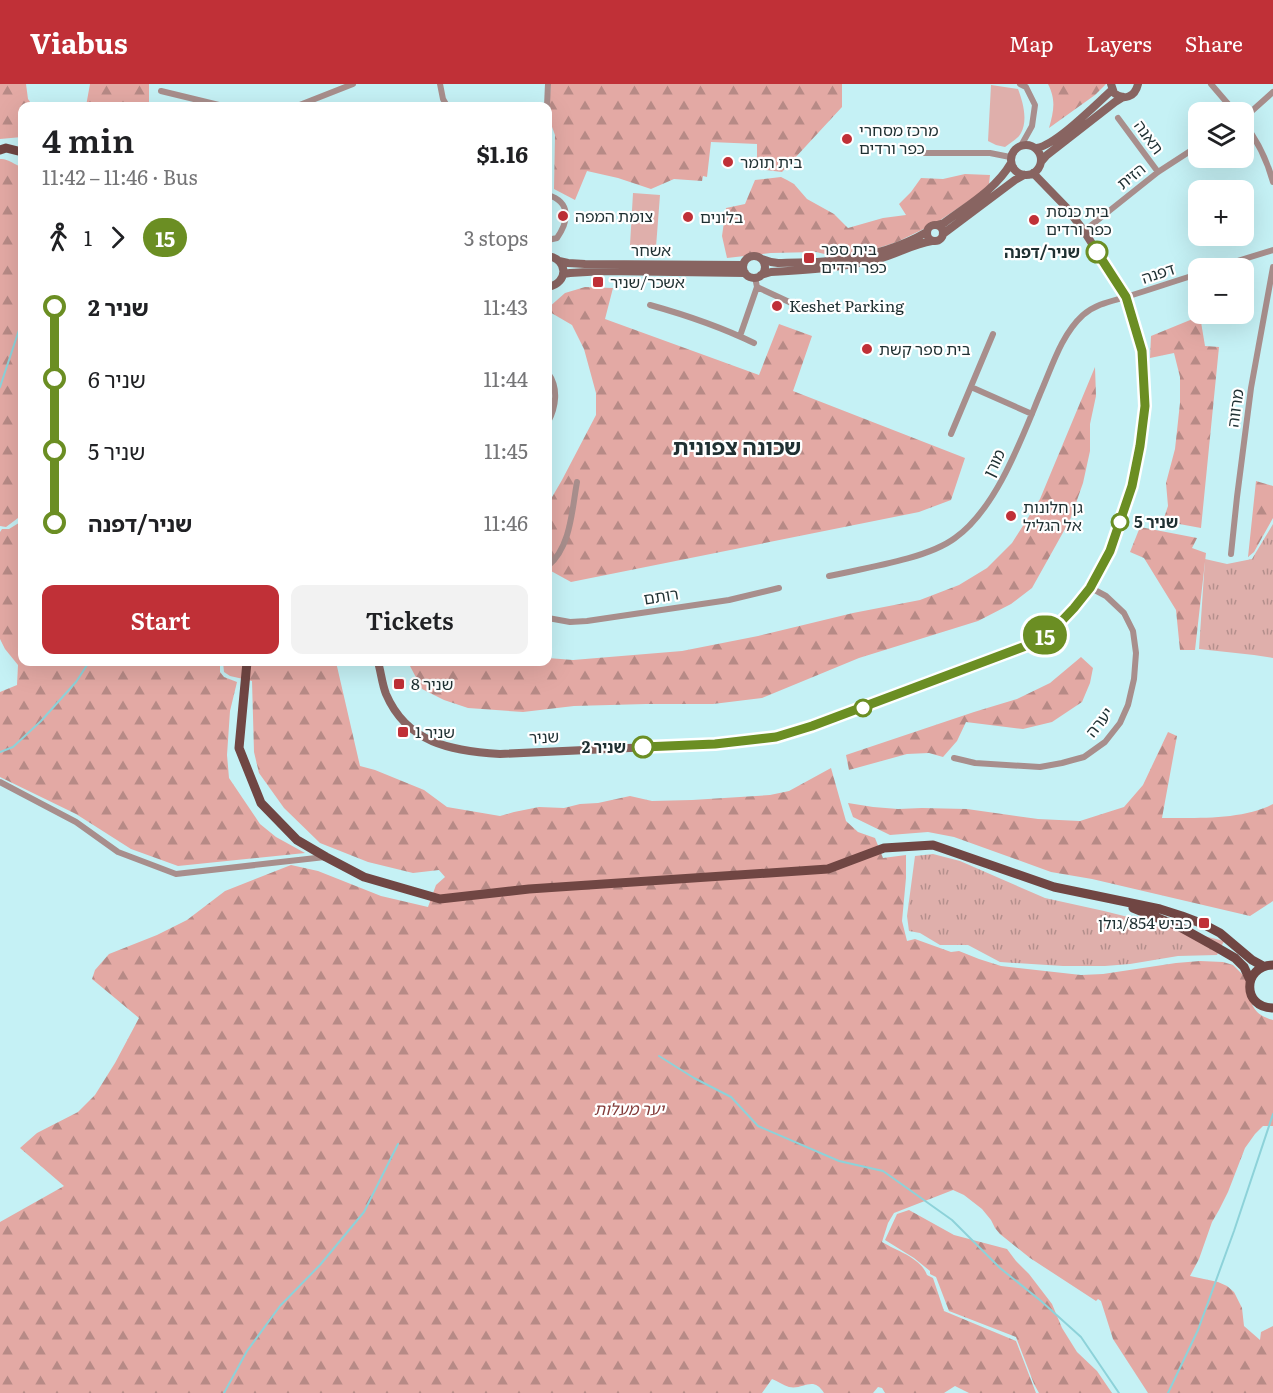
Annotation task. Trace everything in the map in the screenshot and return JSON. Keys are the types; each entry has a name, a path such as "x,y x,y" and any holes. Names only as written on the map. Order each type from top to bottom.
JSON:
{"main road":[{"path":"1041,162 1040,153 1036,148 1027,144 1016,147 1012,152 1007,171 989,190 944,223 931,226 927,232 918,237 880,251 829,261 778,263 756,256 747,259 744,269 750,277 758,279 771,272 863,263 920,243 939,241 944,234 1015,180 1040,166 1055,148 1115,102 1134,93 1138,84"},
{"path":"1036,148 1043,147 1071,126 1111,87 1116,95 1123,97"},
{"path":"0,150 6,148 18,151"},
{"path":"1011,160 1016,172 1029,174"},
{"name":"שניר","path":"379,666 386,693 400,718 415,731 456,750 500,754 715,744 776,737 812,726 1031,644 1056,627 1090,588 1110,551 1132,486 1145,406 1142,351 1126,297 1084,231 1066,207 1029,174"},
{"path":"937,225 942,228 944,234"},
{"path":"927,232 928,238 932,241"},
{"path":"552,258 562,265 563,274 558,283 552,286"},
{"path":"758,279 765,265 762,259"},
{"name":"אשחר","path":"559,261 585,264 744,269"},
{"name":"אשחר","path":"563,274 604,271 744,269"},
{"path":"247,666 239,748 261,803 297,840 364,877 440,899 529,889 828,869 884,848 933,845 1054,887 1160,909 1182,916 1220,933 1252,960 1268,966"},
{"path":"1117,901 1180,927 1235,958 1244,967 1251,980"},
{"path":"1268,966 1252,975 1250,990 1256,1003 1263,1007 1273,1008"}],"street":[{"path":"307,102 353,84"},
{"path":"440,84 445,102"},
{"path":"547,102 548,84"},
{"path":"1020,84 1026,87 1035,105 1032,126 1022,144"},
{"path":"1211,84 1226,102"},
{"path":"161,91 207,102"},
{"path":"1271,94 1273,104"},
{"path":"1254,110 1271,94"},
{"name":"תאנה","path":"1118,118 1158,172"},
{"path":"1254,136 1269,166 1273,182"},
{"path":"907,153 990,153 1011,160"},
{"name":"הזית","path":"1084,231 1158,172 1188,153"},
{"path":"552,197 561,201 566,210 566,221 557,238 552,240"},
{"path":"1247,258 1273,250"},
{"name":"מרווה","path":"1231,554 1251,388 1273,267"},
{"name":"דפנה","path":"1126,297 1188,277"},
{"path":"740,336 758,279 800,307"},
{"name":"מורן","path":"830,576 908,558 937,548 955,538 972,523 990,500 1005,474 1063,340 1084,315 1100,304 1126,297"},
{"path":"650,305 683,314 754,343"},
{"path":"951,434 993,334"},
{"path":"552,380 556,393 552,413"},
{"path":"970,387 1032,414"},
{"path":"552,562 563,545 569,526 577,482"},
{"name":"רותם","path":"552,619 570,622 588,621 729,600 779,588"},
{"name":"יערה","path":"954,758 975,763 1040,767 1062,764 1084,757 1105,742 1120,723 1128,705 1134,679 1136,652 1133,631 1125,613 1106,596 1090,588"},
{"path":"0,782 76,822 118,852 176,874 326,857"}],"green space":[{"path":"0,84 26,84 30,102 18,102 18,137 0,139"},
{"path":"90,84 149,84 149,102 87,102"},
{"path":"551,84 842,84 842,107 782,172 757,169 757,144 711,142 707,177 703,176 702,181 674,179 651,189 587,171 575,200 554,189 555,135 552,127 552,102 549,102"},
{"path":"1048,84 1106,84 1095,95 1049,128 1053,105"},
{"path":"991,85 1018,89 1023,105 1024,122 1021,133 1005,147 988,141"},
{"path":"0,159 18,165 18,518 6,527 0,526"},
{"path":"965,174 990,175 989,184 982,192 936,223 897,242 843,257 816,252 771,253 727,258 722,236 726,208 745,204 755,180 781,177 787,180 794,184 807,199 834,214 848,228 883,218 906,215 899,204 921,178 943,179"},
{"path":"633,193 660,195 656,247 630,245"},
{"path":"585,287 613,288 605,319 759,375 779,324 812,336 793,391 965,458 951,500 919,512 571,582 552,572 552,497 596,415 596,393 584,349 572,325 552,313 552,304 565,293"},
{"path":"1188,321 1188,324 1201,324 1205,346 1219,347 1201,528 1163,521 1168,506 1166,483 1175,449 1180,403 1180,377 1174,353 1150,358 1151,336"},
{"path":"1095,367 1096,396 1090,424 1090,451 1083,483 1070,520 1032,588 1011,604 978,621 859,658 762,698 713,704 574,706 523,712 468,708 422,689 410,666 552,666 552,658 573,660 682,651 920,600 959,585 987,568 1012,543 1040,499"},
{"path":"1256,481 1273,486 1273,518 1254,552 1248,557"},
{"path":"18,523 18,665 0,639 0,532 2,529 9,529"},
{"path":"1273,524 1273,658 1199,649 1205,559 1227,564 1252,559"},
{"path":"1140,527 1197,538 1192,548 1206,553 1195,650 1180,650 1176,610 1144,558 1130,552"},
{"path":"1081,657 1093,668 1082,702 1052,722 1023,729 966,722 957,741 943,757 929,753 907,754 849,770 846,755 1017,699 1050,683"},
{"path":"18,665 220,666 220,672 224,677 237,682 230,711 227,755 229,778 260,824 276,837 305,853 178,866 131,849 76,814 0,777 0,692 17,685"},
{"name":"יער מעלות","path":"223,666 337,666 360,766 424,790 447,807 500,816 539,807 564,808 630,796 652,801 770,795 789,791 831,768 846,821 858,832 875,838 883,858 906,855 902,921 907,941 915,939 1001,966 1081,975 1200,961 1233,965 1249,981 1253,1006 1260,1014 1273,1020 1273,1126 1263,1126 1245,1148 1190,1276 1218,1282 1234,1292 1242,1308 1244,1326 1260,1340 1261,1332 1273,1326 1273,1393 1148,1393 1113,1339 1101,1301 1098,1299 1096,1301 1030,1258 1000,1234 982,1209 964,1195 953,1190 894,1213 882,1242 914,1259 927,1275 933,1278 944,1311 1016,1341 1036,1393 969,1393 955,1386 944,1393 885,1393 882,1388 878,1387 873,1393 824,1393 816,1385 789,1387 772,1379 762,1393 0,1393 0,1222 64,1186 20,1148 37,1133 78,1112 95,1095 139,1018 92,979 95,970 109,954 187,920 225,891 291,865 318,871 381,896 428,907 436,885 445,877 439,870 413,873 368,862 320,843 284,808 259,773 254,752 252,681 230,676 224,672"},
{"path":"1168,732 1177,736 1162,818 1234,815 1248,813 1273,804 1273,901 1250,916 1092,879 1051,872 954,837 928,832 890,835 853,817 848,803 898,809 967,809 1038,819 1080,821 1124,807 1143,785"},
{"path":"933,854 960,861 1045,898 1224,941 1217,955 1178,956 1105,966 1000,962 968,945 940,945 920,933 909,931 907,916 915,856"},
{"path":"909,1210 954,1235 1007,1249 1052,1304 1062,1328 1077,1352 1097,1371 1112,1393 1039,1393 1016,1337 949,1311 936,1277 914,1258 885,1240 897,1214"}],"waterway":[{"path":"0,387 18,333"},
{"path":"0,752 13,747 41,721 76,682 86,666"},
{"path":"659,1056 731,1097 758,1126 839,1161 883,1171 952,1220 1000,1268 1081,1337 1119,1393"},
{"path":"1168,1393 1198,1330 1273,1114"},
{"path":"224,1393 247,1351 280,1306 320,1265 364,1212 398,1144"}],"bus line":[{"name":"15","path":"643,747 715,744 776,737 812,726 1031,644 1056,627 1074,608 1090,588 1110,551 1132,486 1145,406 1142,351 1126,297 1097,252"}],"place":[{"name":"מרכז מסחרי כפר ורדים","path":"847,139"},
{"name":"בית תומר","path":"728,162"},
{"name":"צומת המפה","path":"563,216"},
{"name":"בלונים","path":"688,217"},
{"name":"בית כנסת כפר ורדים","path":"1034,220"},
{"name":"שניר/דפנה","path":"1097,252"},
{"name":"בית ספר כפר ורדים","path":"809,258"},
{"name":"אשכר/שניר","path":"598,282"},
{"name":"Keshet Parking","path":"777,306"},
{"name":"בית ספר קשת","path":"867,349"},
{"name":"גן חלונות אל הגליל","path":"1011,516"},
{"name":"שניר 5","path":"1120,522"},
{"name":"שניר 8","path":"399,684"},
{"name":"שניר 1","path":"403,732"},
{"name":"שניר 2","path":"643,747"},
{"name":"כביש 854/גולן","path":"1204,923"}],"district":[{"name":"שכונה צפונית","path":"737,447"}]}
